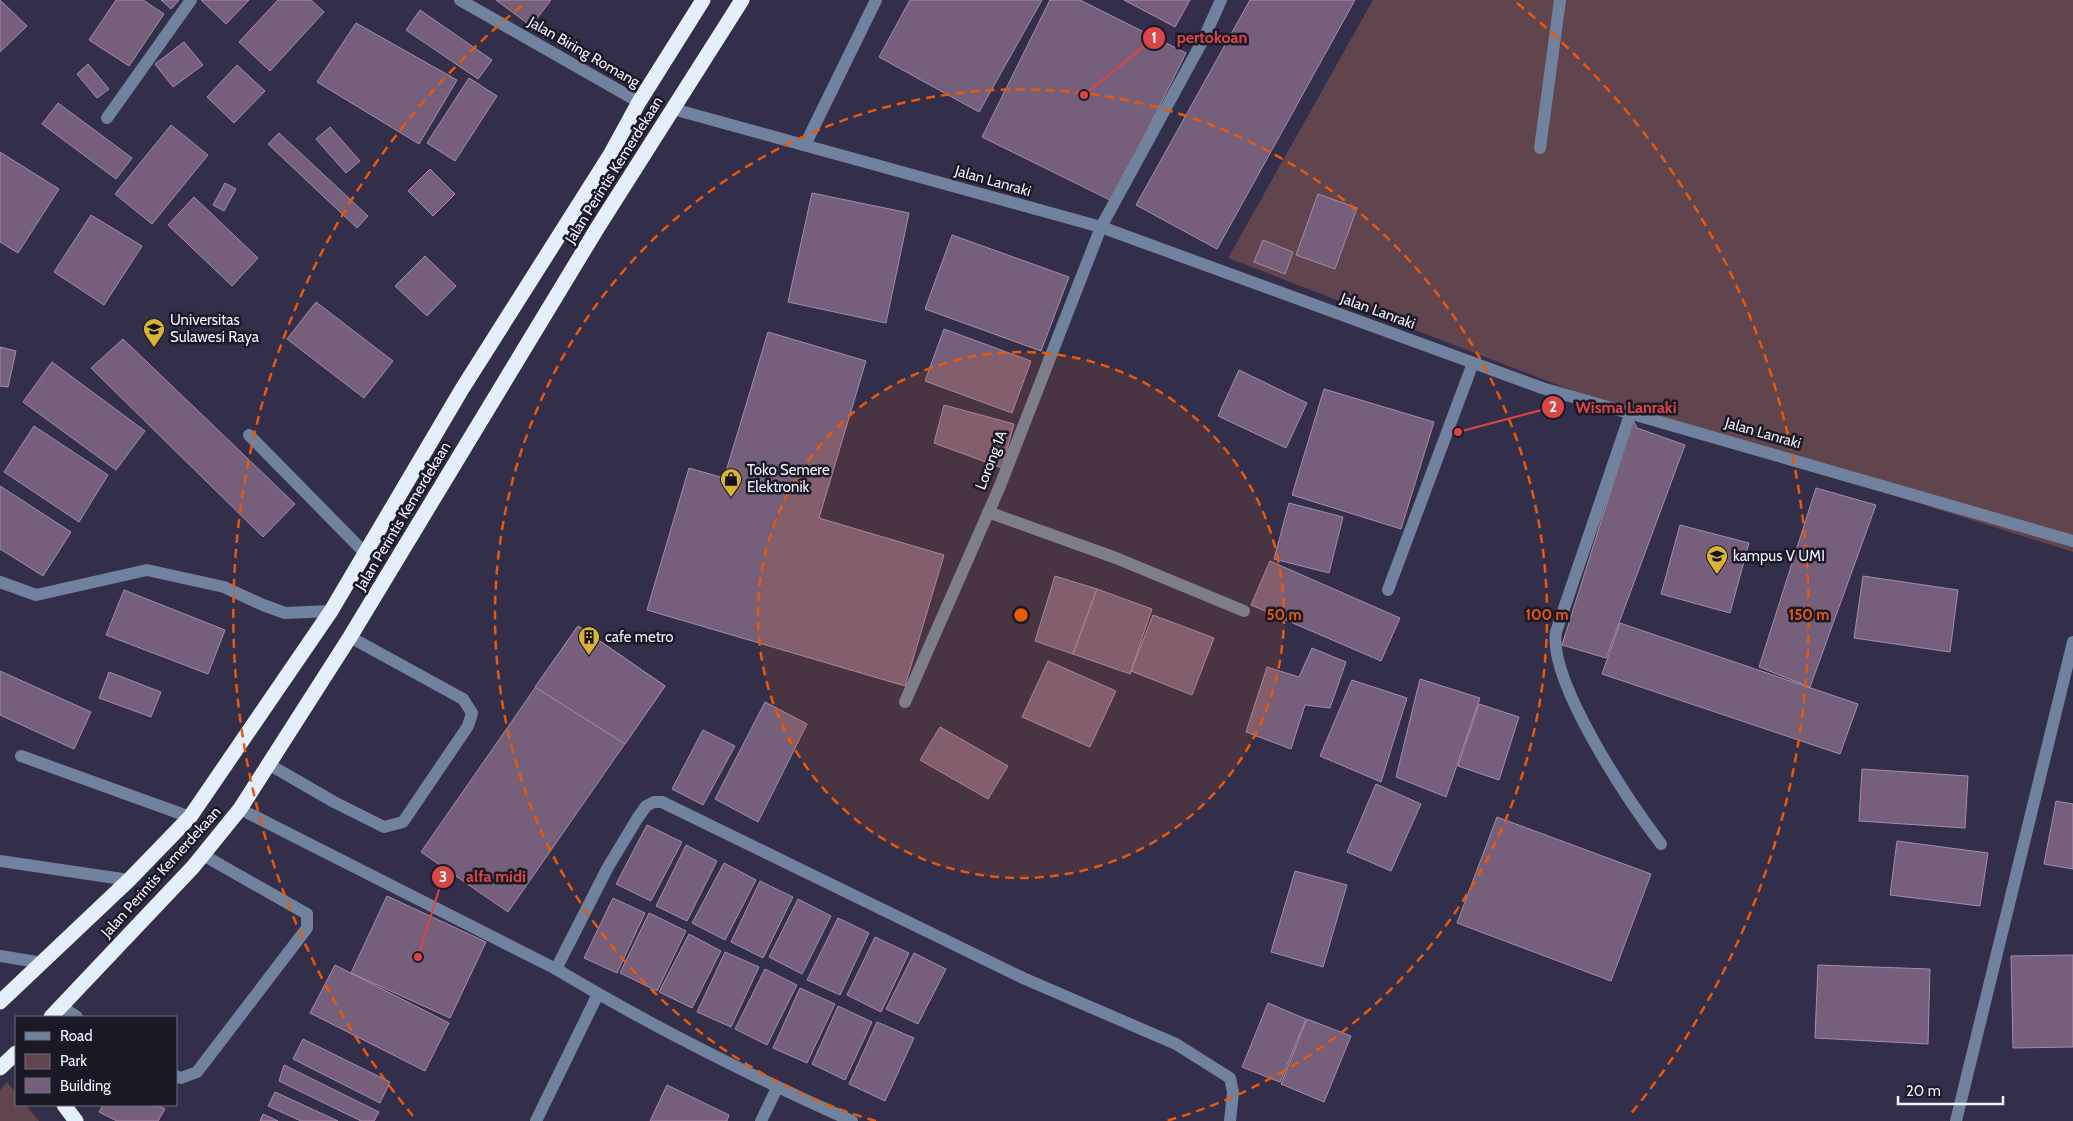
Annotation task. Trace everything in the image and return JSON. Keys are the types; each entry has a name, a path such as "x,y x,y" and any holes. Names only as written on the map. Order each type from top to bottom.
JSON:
{"highway":[{"name":"Jalan Perintis Kemerdekaan","path":"0,1002 129,880 190,817 331,610 462,388 610,155 639,102 703,0"},
{"name":"Jalan Perintis Kemerdekaan","path":"56,1012 203,855 240,809 350,637 506,375 742,0"},
{"path":"0,1068 15,1054"},
{"path":"65,1106 76,1121"}],"street":[{"path":"107,118 191,0"},
{"name":"Jalan Biring Romang","path":"460,0 639,102"},
{"path":"804,145 876,0"},
{"name":"Lorong 1A","path":"905,702 988,512 1101,228 1203,40 1221,0"},
{"path":"1540,148 1560,0"},
{"name":"Jalan Lanraki","path":"673,109 1101,228 1542,388 1631,412 2073,541"},
{"path":"1388,590 1473,363"},
{"path":"1631,412 1556,632 1554,643 1564,682 1607,766 1661,844"},
{"path":"249,435 364,553"},
{"path":"988,512 1116,558 1244,611"},
{"path":"0,582 36,595 147,570 224,587 262,605 285,613 331,610"},
{"path":"270,764 334,802 384,827 403,822 468,726 472,713 463,699 350,637"},
{"path":"1956,1121 2073,642"},
{"path":"21,756 190,817"},
{"path":"556,969 608,868 637,819 646,806 654,802 662,802 1022,978 1176,1044 1230,1078 1234,1092 1230,1121"},
{"path":"240,809 556,969 598,994 777,1088 852,1121"},
{"path":"178,1077 181,1078 197,1072 307,928 307,914 203,855"},
{"path":"0,861 129,880"},
{"path":"0,956 43,963"},
{"path":"536,1121 598,994"},
{"path":"56,1012 74,1016"},
{"path":"761,1121 777,1088"}],"green space":[{"path":"1373,0 2073,0 2073,552 1615,407 1228,258"},
{"path":"7,1082 15,1092 15,1106 27,1106 39,1121 0,1121 0,1090"}],"building":[{"path":"0,0 27,26 0,52"},
{"path":"116,0 143,0 164,14 129,66 89,40"},
{"path":"161,0 179,0 171,9"},
{"path":"201,0 249,0 226,24"},
{"path":"278,0 311,0 324,12 270,71 239,42"},
{"path":"496,0 551,0 531,26"},
{"path":"910,0 1042,0 979,112 879,57"},
{"path":"1050,0 1080,0 1186,53 1112,201 982,137"},
{"path":"1124,0 1190,0 1175,27"},
{"path":"1250,0 1355,0 1217,249 1136,205"},
{"path":"420,10 492,60 478,79 406,30"},
{"path":"356,23 457,80 419,144 317,82"},
{"path":"184,42 203,65 173,87 155,64"},
{"path":"88,64 109,89 97,98 77,74"},
{"path":"237,65 265,91 234,123 207,97"},
{"path":"469,78 497,96 455,161 427,143"},
{"path":"58,103 132,158 116,179 42,124"},
{"path":"171,125 208,155 152,224 115,194"},
{"path":"330,127 360,161 346,173 316,139"},
{"path":"279,133 368,216 357,228 268,144"},
{"path":"0,152 59,189 18,253 0,242"},
{"path":"430,169 455,194 433,216 408,191"},
{"path":"225,183 236,189 224,211 213,205"},
{"path":"812,193 909,213 886,323 788,302"},
{"path":"1318,194 1357,208 1335,269 1296,255"},
{"path":"194,197 258,258 232,286 168,225"},
{"path":"91,215 142,246 104,305 54,272"},
{"path":"952,235 1069,277 1041,351 925,309"},
{"path":"1263,240 1293,252 1285,274 1254,262"},
{"path":"425,256 456,286 427,316 395,286"},
{"path":"316,302 393,361 364,398 287,339"},
{"path":"944,329 1031,361 1012,413 925,381"},
{"path":"768,332 866,361 819,518 944,555 905,686 647,610 689,468 724,478"},
{"path":"123,339 295,504 263,537 91,368"},
{"path":"0,347 16,351 8,387 0,386"},
{"path":"52,362 145,431 116,470 23,402"},
{"path":"1239,370 1307,403 1286,448 1218,416"},
{"path":"1324,389 1434,422 1401,529 1292,495"},
{"path":"944,405 1014,424 1002,468 934,443"},
{"path":"1633,420 1637,428 1685,445 1606,658 1562,645"},
{"path":"34,426 108,475 79,522 4,472"},
{"path":"0,486 71,532 43,576 0,549"},
{"path":"1816,488 1876,505 1810,687 1759,667"},
{"path":"1289,503 1343,517 1329,573 1274,559"},
{"path":"1680,525 1749,543 1730,613 1661,594"},
{"path":"1270,561 1400,618 1381,661 1251,605"},
{"path":"1055,576 1097,589 1073,654 1035,641"},
{"path":"1863,576 1958,590 1950,652 1854,638"},
{"path":"1097,589 1152,609 1130,674 1073,654"},
{"path":"124,590 225,630 208,674 106,635"},
{"path":"1153,615 1214,638 1192,695 1131,671"},
{"path":"1620,623 1858,704 1840,754 1602,674"},
{"path":"578,626 665,686 508,912 421,852"},
{"name":"cafe metro","path":"578,626 665,686 625,744 535,687"},
{"path":"1312,648 1346,662 1330,708 1305,705 1291,749 1246,732 1267,667 1299,677"},
{"path":"1048,661 1116,691 1090,747 1022,717"},
{"path":"0,671 91,712 74,749 0,715"},
{"path":"109,672 161,692 151,717 99,698"},
{"path":"1420,679 1480,698 1446,797 1396,777"},
{"path":"1352,680 1407,698 1381,782 1320,756"},
{"path":"765,702 807,724 758,822 715,799"},
{"path":"1479,704 1519,717 1499,780 1458,766"},
{"path":"940,727 1008,766 988,799 920,760"},
{"path":"703,730 735,746 703,805 672,789"},
{"path":"1862,769 1968,776 1965,828 1859,821"},
{"path":"1376,784 1421,804 1391,871 1347,852"},
{"path":"2056,801 2073,804 2073,869 2044,864"},
{"path":"1497,817 1651,874 1611,981 1457,923"},
{"path":"647,825 682,842 651,901 616,884"},
{"path":"1897,841 1988,853 1980,906 1890,895"},
{"path":"686,845 717,861 687,921 656,906"},
{"path":"724,863 756,880 725,940 692,923"},
{"path":"1295,871 1347,885 1323,967 1271,952"},
{"path":"760,881 793,897 763,958 731,942"},
{"path":"387,896 486,942 450,1018 351,973"},
{"path":"613,898 645,913 617,973 584,958"},
{"path":"798,899 831,916 802,974 769,957"},
{"path":"649,913 686,931 657,991 620,973"},
{"path":"838,918 869,933 840,995 807,980"},
{"path":"689,934 721,951 692,1008 659,992"},
{"path":"875,937 909,953 881,1012 847,995"},
{"path":"725,952 759,967 731,1027 697,1012"},
{"path":"914,953 946,969 918,1024 886,1009"},
{"path":"2073,955 2073,1047 2013,1048 2011,956"},
{"path":"335,965 449,1023 425,1071 310,1013"},
{"path":"1818,965 1930,969 1928,1044 1815,1038"},
{"path":"765,969 797,985 767,1045 735,1029"},
{"path":"800,988 835,1004 807,1063 773,1048"},
{"path":"1268,1003 1306,1019 1280,1082 1242,1067"},
{"path":"838,1006 872,1022 845,1080 812,1064"},
{"path":"1307,1019 1351,1036 1324,1102 1281,1084"},
{"path":"877,1022 914,1038 885,1101 849,1084"},
{"path":"303,1039 390,1082 380,1103 293,1059"},
{"path":"284,1065 379,1112 374,1121 361,1121 279,1081"},
{"path":"667,1085 729,1115 727,1121 650,1121"},
{"path":"275,1092 338,1121 301,1121 268,1106"},
{"path":"102,1106 158,1106 165,1109 158,1121 117,1121 99,1112"},
{"path":"263,1114 278,1121 260,1121"}],"place":[{"name":"pertokoan","path":"1084,95"},
{"name":"Universitas Sulawesi Raya","path":"154,348"},
{"name":"Wisma Lanraki","path":"1458,432"},
{"name":"Toko Semere Elektronik","path":"731,498"},
{"name":"kampus V UMI","path":"1717,575"},
{"name":"cafe metro","path":"589,656"},
{"name":"alfa midi","path":"418,957"}]}
